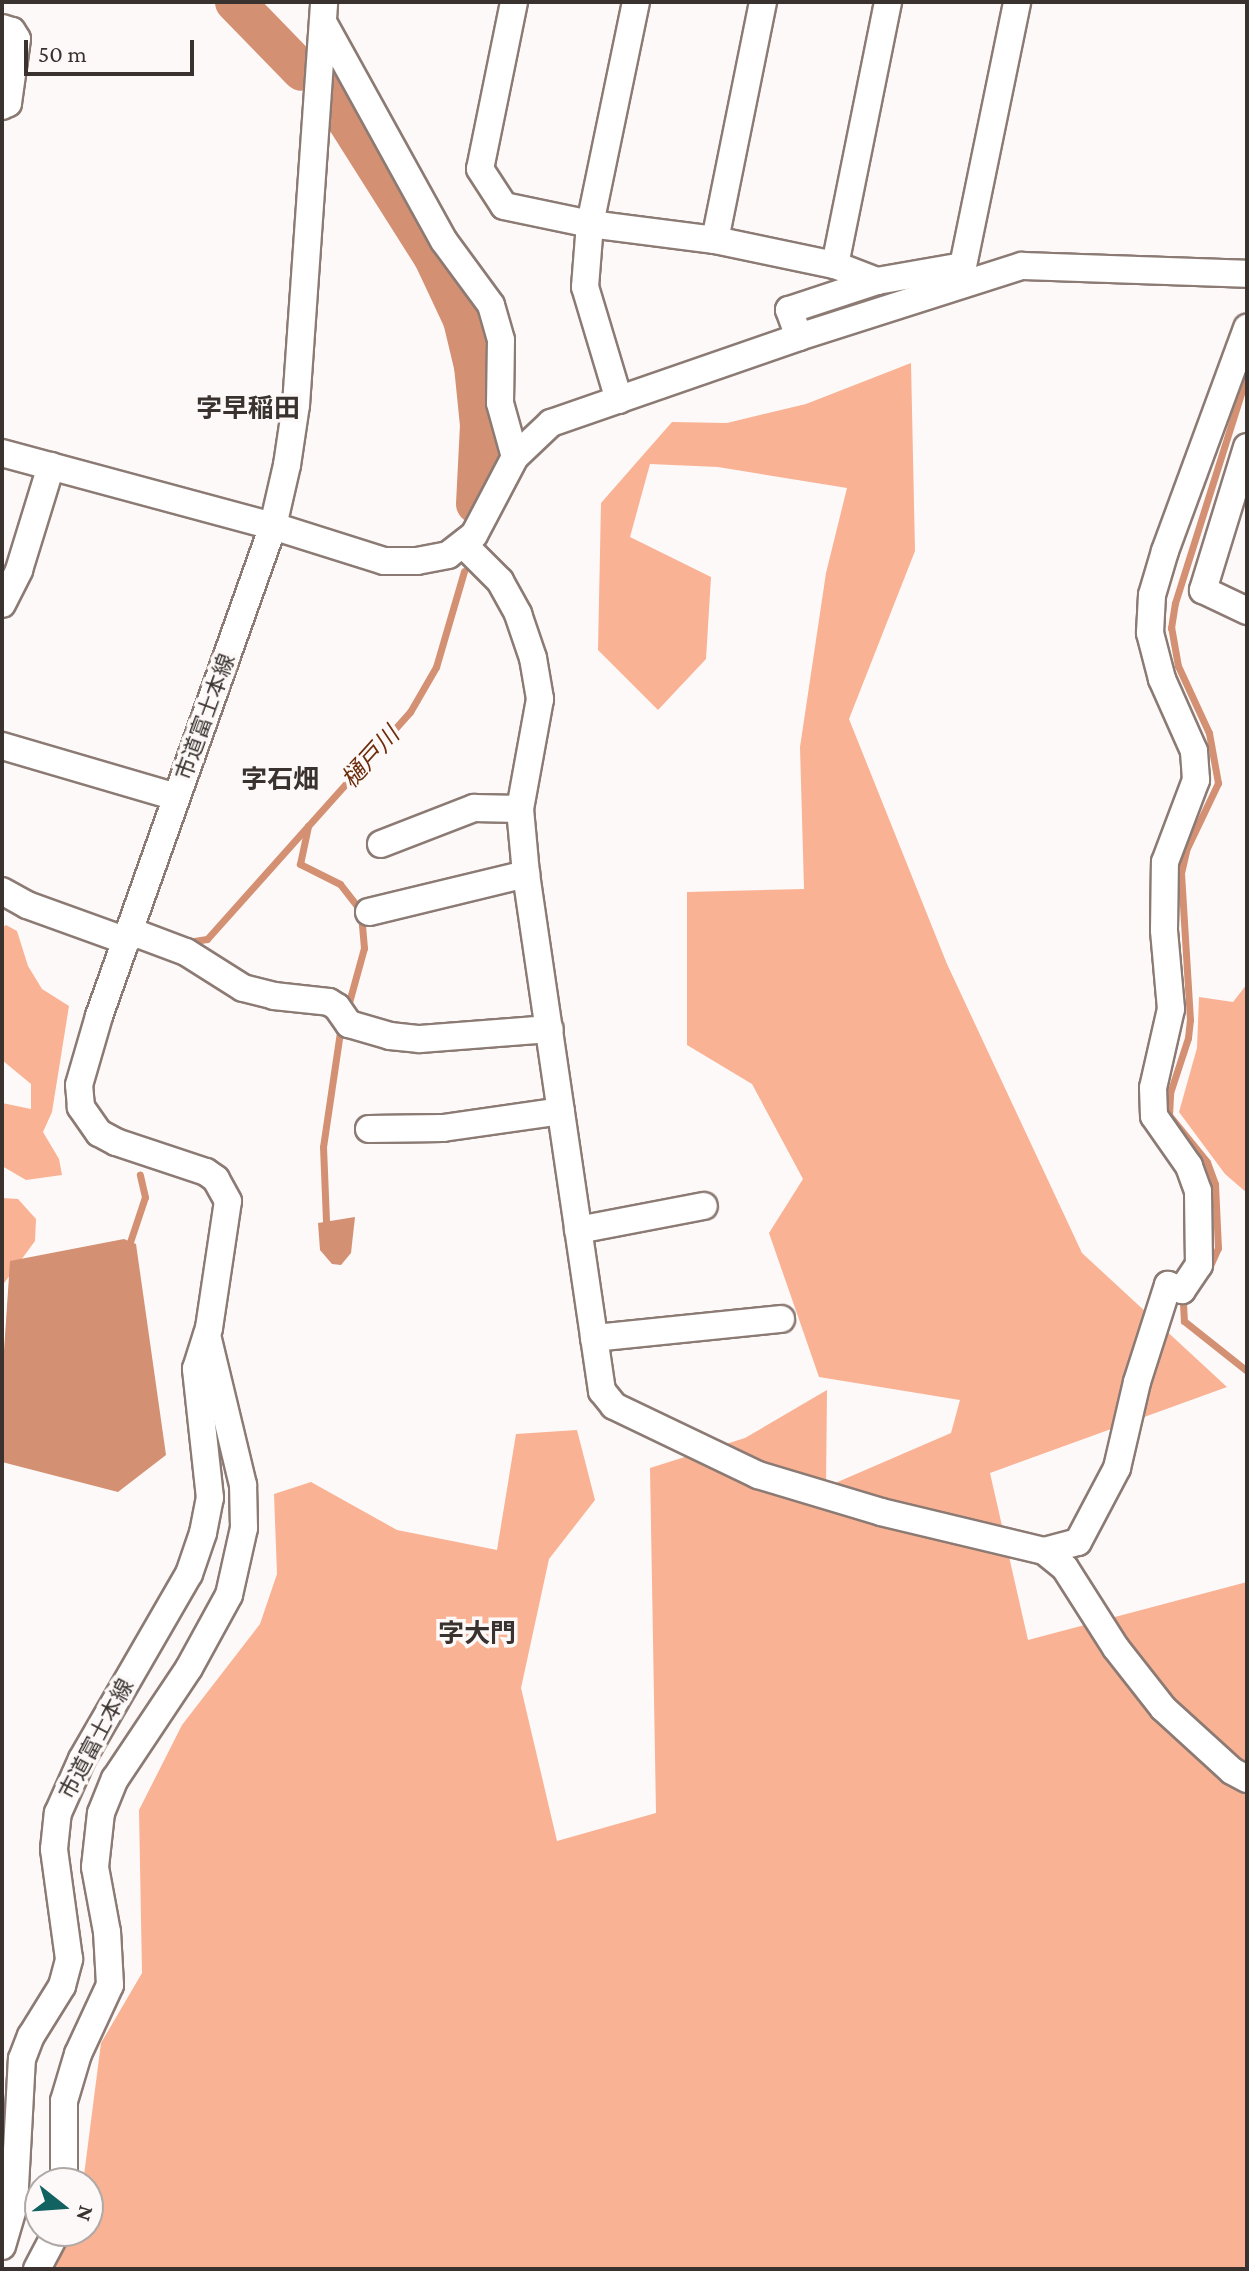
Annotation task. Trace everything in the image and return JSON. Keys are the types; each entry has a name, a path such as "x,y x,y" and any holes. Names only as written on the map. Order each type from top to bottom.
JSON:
{"street":[{"path":"514,2 480,169 504,206 590,224 715,240 835,265 877,281"},
{"path":"619,400 585,287 590,224 636,2"},
{"path":"715,240 763,2"},
{"path":"835,265 888,2"},
{"path":"799,337 789,310 877,281 963,266 1017,2"},
{"path":"324,12 444,241 491,305 501,340 500,403 515,457"},
{"name":"市道富士本線","path":"2,2246 14,2205 22,2059 31,2036 62,1986 69,1959 54,1849 58,1813 82,1759 189,1574 203,1533 210,1498 210,1468 199,1415 196,1369 207,1335 228,1215 222,1189 206,1172 116,1142 99,1133 81,1107 81,1075 273,526 296,405 324,12"},
{"path":"2,28 12,31 17,39 8,103 2,106"},
{"path":"2,453 273,526 384,561 448,555 474,535 515,457 551,423 799,337 1022,266 1247,274"},
{"path":"1044,1551 1078,1542 1117,1468 1137,1382 1168,1285 1182,1290 1199,1265 1198,1191 1189,1166 1154,1116 1153,1088 1171,1009 1164,930 1165,862 1196,780 1194,751 1162,679 1150,633 1152,595 1165,551 1247,328"},
{"path":"1247,447 1203,590 1247,611"},
{"path":"2,604 19,570 51,466"},
{"path":"464,545 500,581 518,614 533,658 540,699 520,809 526,874 602,1391 614,1406 758,1475 881,1512 996,1536 1044,1551 1065,1568 1116,1648 1163,1708 1232,1771 1247,1779"},
{"path":"2,746 176,797"},
{"path":"381,844 474,808 520,809"},
{"path":"369,912 526,874"},
{"path":"2,891 27,905 186,952 243,988 274,996 329,1002 348,1018 349,1024 390,1036 420,1039 550,1029"},
{"path":"369,1129 443,1128 561,1111"},
{"path":"578,1230 704,1206"},
{"path":"594,1338 781,1319"},
{"name":"市道富士本線","path":"64,2167 64,2101 78,2054 110,1985 107,1932 95,1867 101,1813 115,1779 189,1668 229,1595 244,1528 243,1485 207,1335"},
{"path":"37,2269 51,2247"}],"shaded area":[{"path":"911,363 915,551 849,719 947,964 1082,1253 1227,1387 990,1473 1028,1640 1247,1582 1247,2269 55,2269 64,2247 104,2247 104,2167 85,2167 101,2043 142,1973 139,1810 182,1725 260,1624 277,1574 274,1494 311,1482 397,1530 497,1550 516,1434 577,1430 595,1500 549,1559 521,1688 557,1841 656,1813 650,1468 745,1438 827,1390 826,1487 951,1433 960,1400 819,1377 769,1233 803,1179 752,1084 687,1045 687,892 804,889 800,747 826,573 847,488 718,467 650,464 630,537 711,577 706,659 658,710 598,650 601,503 672,422 727,423 806,404"},
{"path":"6,925 17,931 28,966 42,989 69,1006 52,1112 43,1132 59,1159 62,1175 26,1180 2,1166 2,1103 31,1109 31,1084 2,1060 2,928"},
{"path":"1247,984 1247,1193 1225,1174 1179,1112 1197,1048 1199,997 1233,1002"},
{"path":"2,1198 18,1199 36,1219 35,1241 2,1286"},
{"path":"355,1217 351,1253 341,1265 332,1264 320,1250 318,1223"},
{"path":"124,1239 136,1244 166,1455 118,1492 2,1462 2,1381 10,1261"}],"waterway":[{"name":"樋戸川","path":"235,2 302,71"},
{"name":"樋戸川","path":"331,95 434,258 463,320 474,366 480,425 476,504"},
{"path":"1209,1268 1218,1248 1215,1184 1207,1162 1169,1115 1170,1093 1188,1038 1190,1020 1181,873 1187,848 1218,783 1209,733 1178,666 1171,628 1175,603 1247,374"},
{"name":"樋戸川","path":"348,1006 364,948 361,911 340,884 300,864 308,826 410,712 436,667 464,571"},
{"path":"188,942 207,939 307,827"},
{"name":"樋戸川","path":"326,1221 323,1147 341,1025"},
{"path":"130,1242 145,1197 140,1175"},
{"path":"1188,1297 1183,1303 1184,1321 1247,1371"}],"district":[{"name":"字早稲田","path":"248,409"},
{"name":"字石畑","path":"280,780"},
{"name":"字大門","path":"477,1634"}]}
